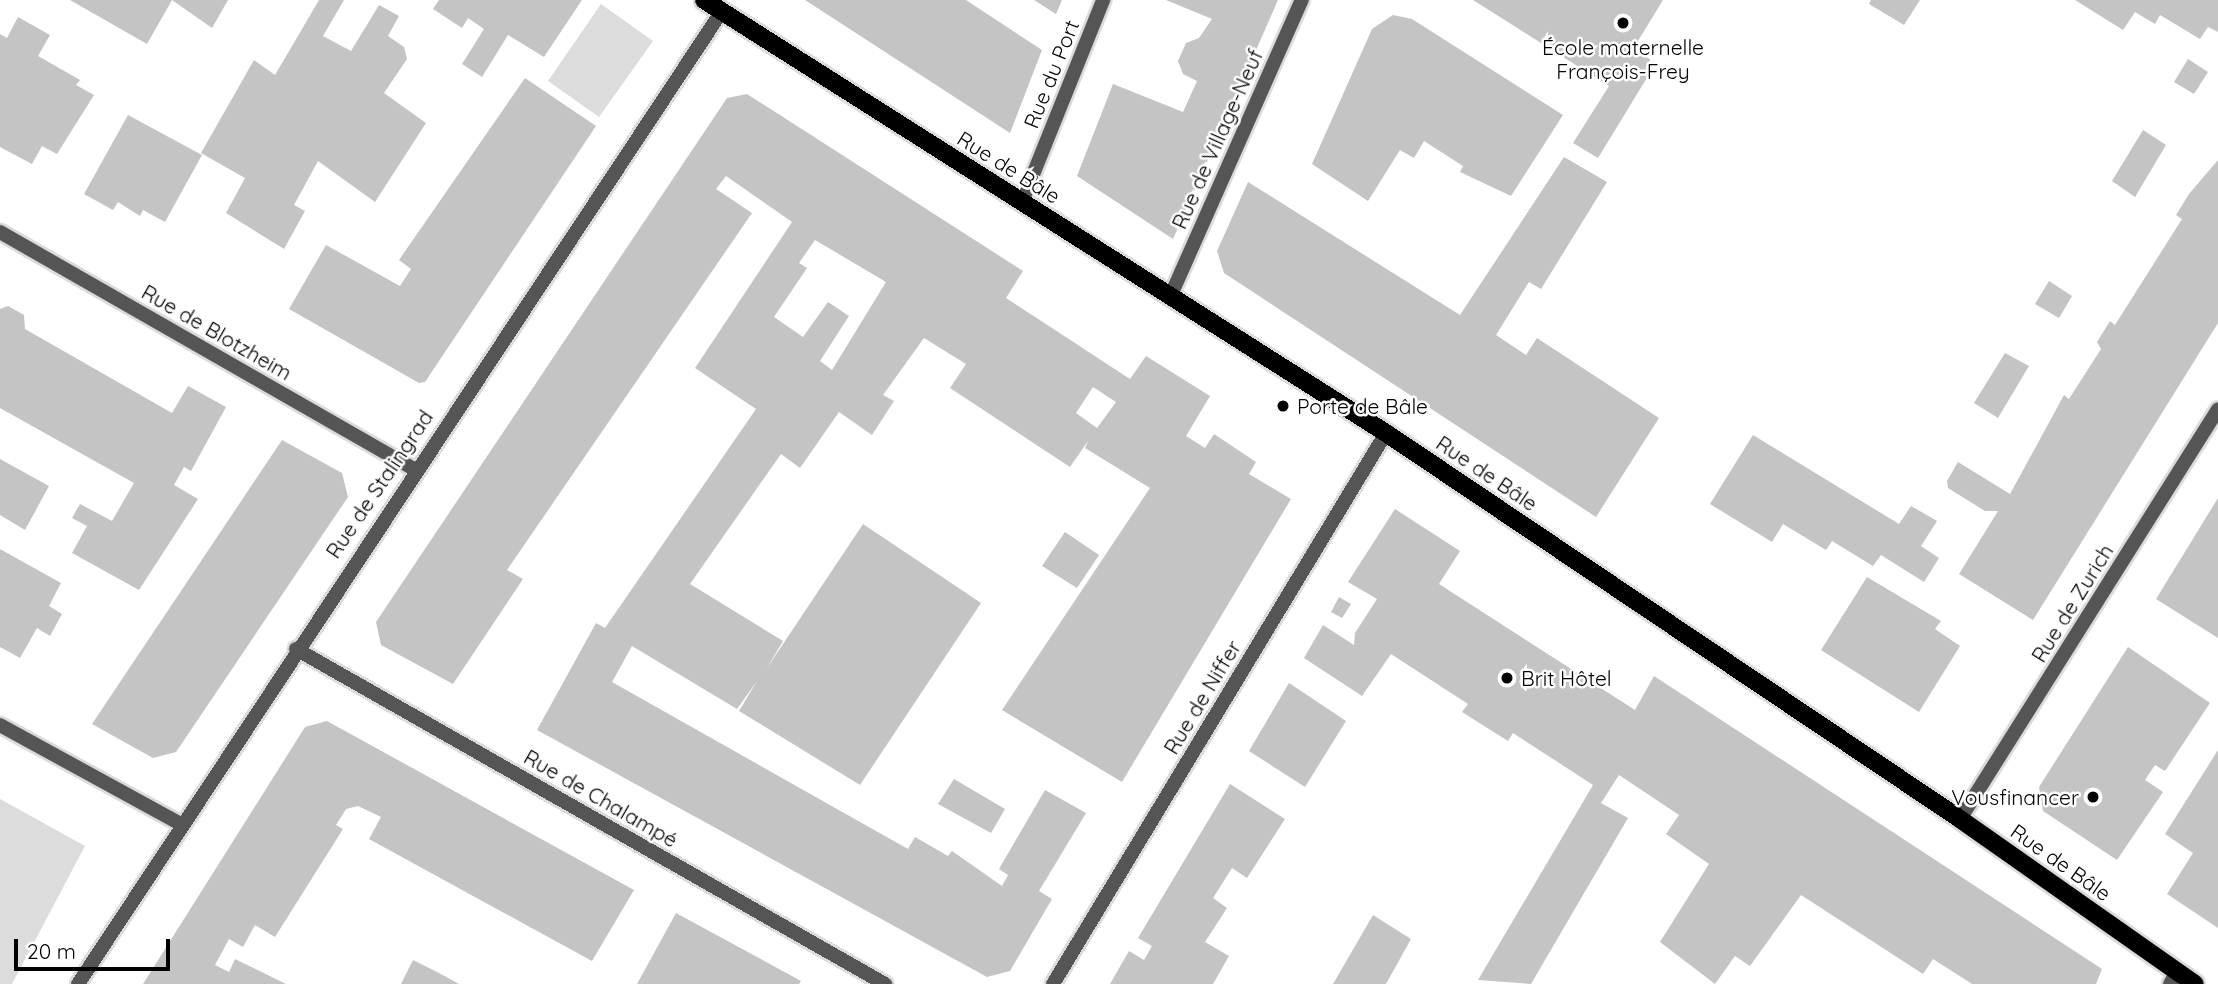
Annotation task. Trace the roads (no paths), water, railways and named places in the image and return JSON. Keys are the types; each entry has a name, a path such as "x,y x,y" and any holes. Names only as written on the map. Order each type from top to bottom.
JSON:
{"main road":[{"name":"Rue de Bâle","path":"704,0 1386,433 1961,819 2174,978 2195,984"}],"street":[{"name":"Rue du Port","path":"1022,202 1103,0"},
{"name":"Rue de Village-Neuf","path":"1171,295 1302,0"},
{"name":"Rue de Stalingrad","path":"78,984 414,469 722,11"},
{"name":"Rue de Blotzheim","path":"0,232 414,469"},
{"name":"Rue de Zurich","path":"1961,819 2218,408"},
{"name":"Rue de Niffer","path":"1053,984 1386,433"},
{"name":"Rue de Chalampé","path":"296,649 885,984"},
{"path":"0,725 180,824"}],"place":[{"name":"École maternelle François-Frey","path":"1623,23"},
{"name":"Porte de Bâle","path":"1283,406"},
{"name":"Brit Hôtel","path":"1507,678"},
{"name":"Vousfinancer","path":"2093,797"}]}
